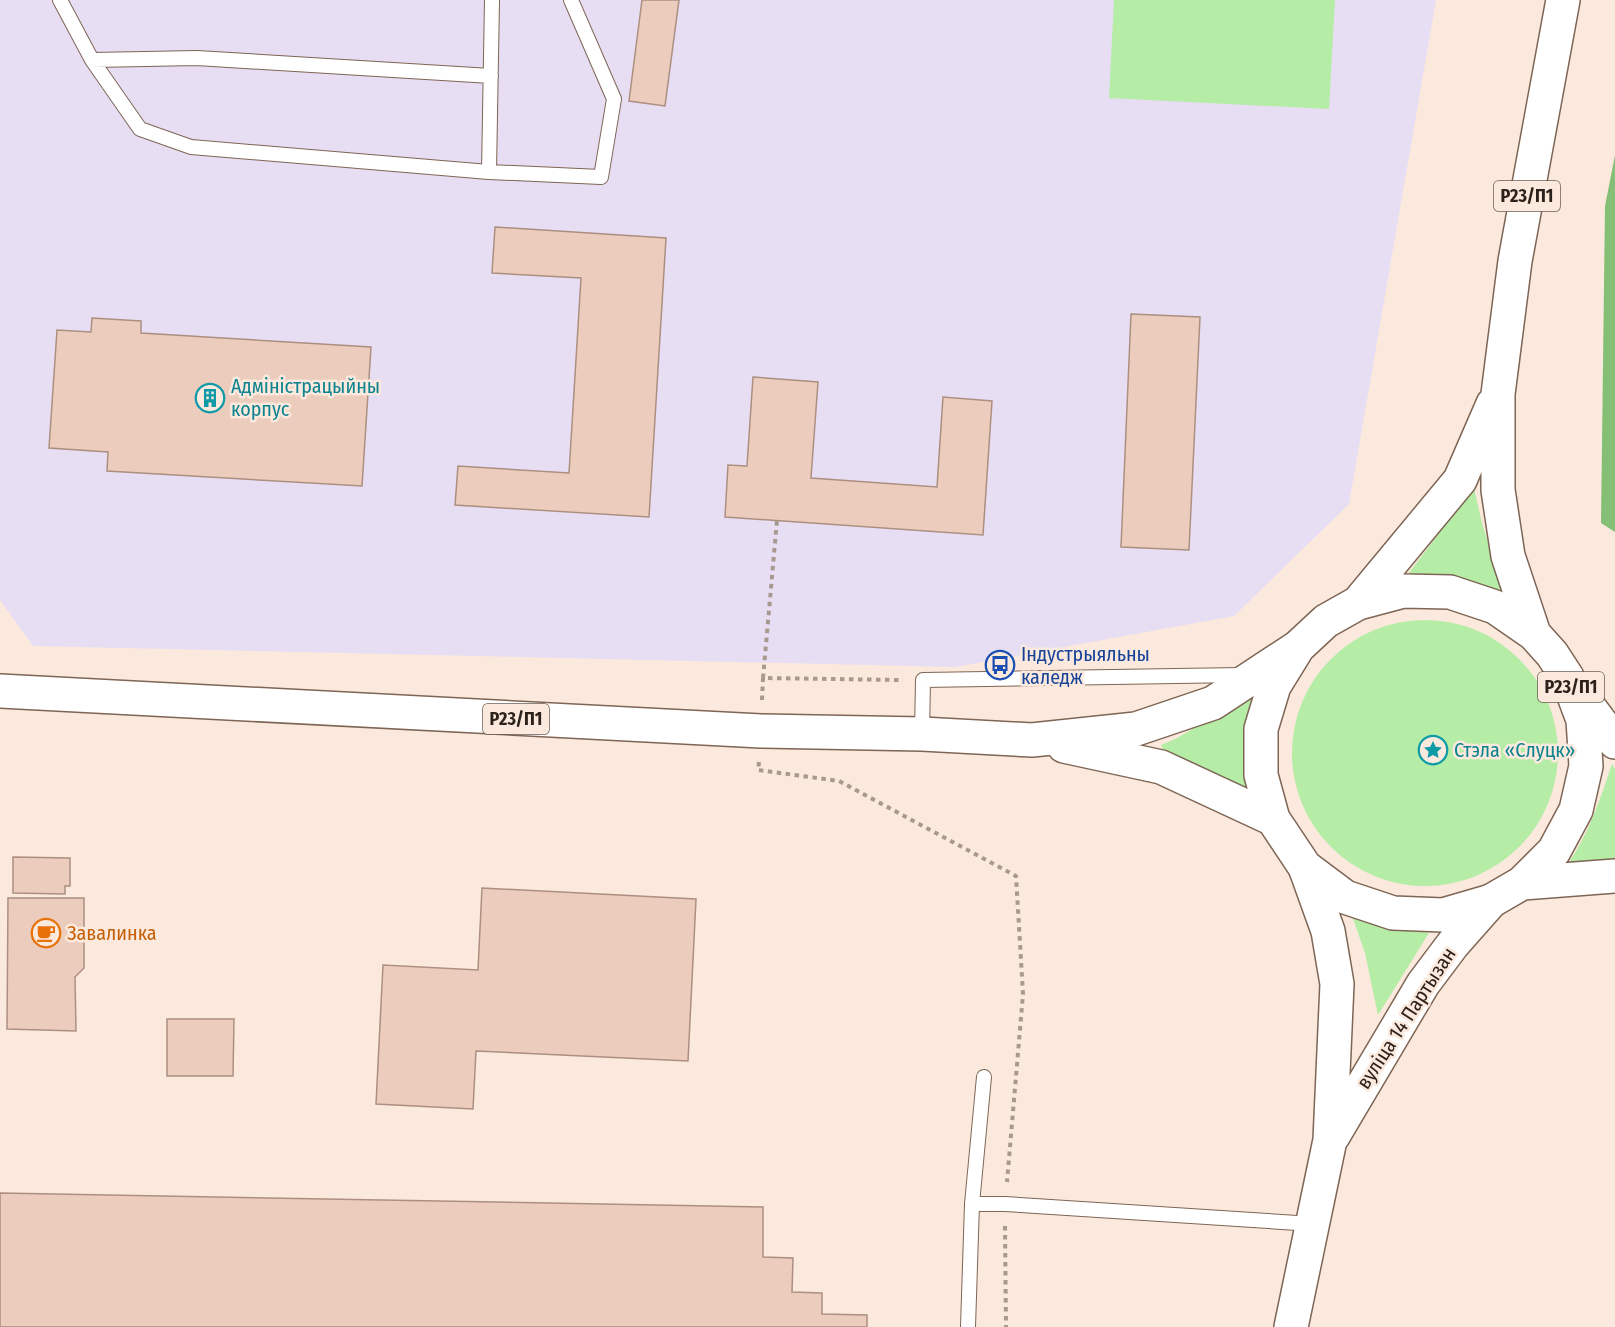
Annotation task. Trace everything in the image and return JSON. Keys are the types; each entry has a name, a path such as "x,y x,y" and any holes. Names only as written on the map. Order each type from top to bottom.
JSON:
{"main road":[{"name":"Р23/П1","path":"1534,634 1508,556 1498,490 1498,394 1515,261 1563,0"},
{"name":"Р23/П1","path":"1358,603 1460,480 1498,394"},
{"name":"Р23/П1","path":"1032,740 1136,729 1213,703 1298,647 1326,621 1358,603 1403,591 1450,592 1495,607 1534,634 1552,654 1615,742"},
{"name":"Р23/П1","path":"1298,647 1274,686 1261,729 1261,775 1273,819 1305,867 1346,897 1393,913 1443,915 1491,901 1522,883 1554,851 1576,810 1586,766 1583,720 1567,677"},
{"name":"Р23/П1","path":"0,691 761,731 922,734 1032,740 1161,767 1273,819"},
{"name":"вуліца 14 Партызан","path":"1291,1327 1330,1140 1337,984 1328,931 1305,867"},
{"name":"Р23/П1","path":"1522,883 1615,876"},
{"name":"вуліца 14 Партызан","path":"1330,1140 1423,984 1453,944 1491,901"}],"lane":[{"path":"60,0 92,60 140,129 191,147 489,172 600,177 614,99 571,0"},
{"path":"489,172 492,0"},
{"path":"92,60 197,58 491,76"},
{"path":"922,734 923,681 1256,675"},
{"path":"968,1327 972,1204 984,1077"},
{"path":"972,1204 1005,1204 1313,1224"}],"path":[{"path":"777,520 763,678 758,770 839,781 1016,876 1023,994 1005,1204 1006,1327"},
{"path":"763,678 923,681"}],"shaded area":[{"path":"0,0 1436,0 1349,504 1234,616 955,667 33,646 0,600"}],"green space":[{"path":"1114,0 1335,0 1329,109 1109,98"},
{"path":"1615,155 1615,532 1601,523 1605,206"},
{"path":"1473,484 1482,523 1505,595 1405,578 1440,532"},
{"path":"1412,620 1438,620 1476,630 1499,642 1519,659 1536,679 1548,702 1556,727 1558,753 1556,779 1548,804 1536,827 1519,847 1499,864 1476,876 1451,884 1412,886 1386,880 1362,870 1341,856 1322,837 1308,816 1298,792 1292,766 1292,740 1298,714 1308,690 1322,669 1341,650 1362,636 1386,626"},
{"path":"1260,690 1254,802 1212,773 1178,758 1165,755 1161,745"},
{"path":"1612,764 1615,769 1615,861 1568,864 1588,828"},
{"path":"1351,913 1385,925 1429,933 1378,1015 1365,953"}],"building":[{"path":"642,0 679,0 665,106 629,101"},
{"path":"495,227 666,238 649,517 455,505 458,466 569,473 581,278 492,273"},
{"path":"1131,314 1200,317 1189,550 1121,547"},
{"name":"Адміністрацыйны корпус","path":"92,318 141,321 141,333 371,347 362,486 107,471 108,452 49,448 57,330 91,332"},
{"path":"753,377 818,382 811,478 937,487 943,397 992,401 983,535 725,517 728,465 747,466"},
{"path":"13,857 70,858 70,886 65,886 65,894 13,893"},
{"path":"482,888 696,899 688,1061 476,1051 473,1109 376,1104 383,965 478,970"},
{"name":"Завалинка","path":"8,898 84,898 84,968 75,977 76,1031 7,1029"},
{"path":"167,1019 234,1019 233,1076 167,1076"},
{"path":"0,1193 763,1207 763,1257 793,1258 792,1292 822,1293 822,1314 867,1315 867,1327 0,1327"}],"place":[{"name":"Адміністрацыйны корпус","path":"210,398"},
{"name":"Індустрыяльны каледж","path":"1000,665"},
{"name":"Стэла «Слуцк»","path":"1433,750"},
{"name":"Завалинка","path":"46,933"}]}
